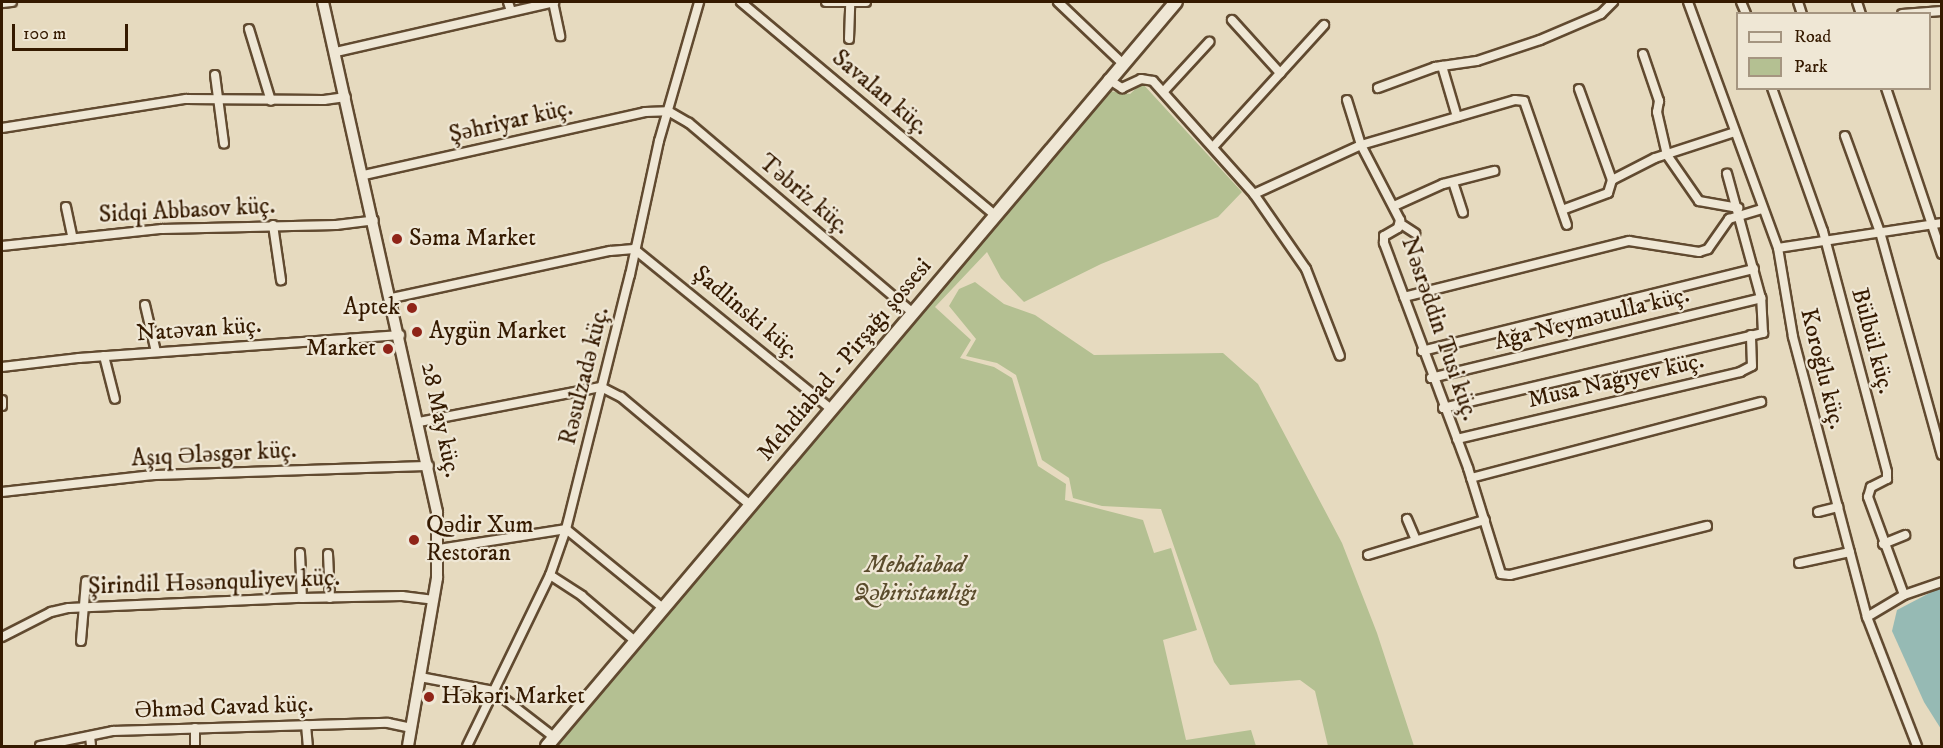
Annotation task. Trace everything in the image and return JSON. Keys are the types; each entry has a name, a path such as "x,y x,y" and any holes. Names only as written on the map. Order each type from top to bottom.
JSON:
{"main road":[{"name":"Mehdiabad - Pirşağı şossesi","path":"551,742 1108,79 1176,2"}],"street":[{"path":"2,3 12,2"},
{"name":"28 May küç.","path":"323,2 429,466 439,549 434,600 408,747"},
{"path":"508,2 511,11"},
{"path":"336,52 535,4 553,2 560,36"},
{"name":"Rəsulzadə küç.","path":"467,747 550,575 566,529 668,111 699,2"},
{"name":"Savalan küç.","path":"741,2 994,214"},
{"path":"826,2 866,2"},
{"path":"1058,2 1122,63"},
{"path":"1378,88 1442,66 1477,61 1540,40 1600,14 1613,2"},
{"name":"Koroğlu küç.","path":"1689,2 1761,209 1778,248 1793,337 1867,617 1917,747"},
{"path":"849,39 850,3"},
{"path":"1232,20 1280,73"},
{"path":"1213,147 1324,25"},
{"path":"249,29 271,101"},
{"path":"1164,91 1209,42"},
{"path":"1643,54 1659,101 1657,112 1667,155 1699,201 1739,211 1761,209"},
{"path":"1442,66 1457,117"},
{"path":"215,75 224,143"},
{"path":"1108,79 1122,88 1147,78 1164,91 1254,194 1306,269 1340,356"},
{"path":"1562,210 1608,192 1612,180 1579,89"},
{"name":"Bülbül küç.","path":"1773,90 1824,239 1887,472 1887,479 1868,490 1884,544 1904,595"},
{"path":"1887,90 1937,224 1941,254"},
{"path":"2,128 186,99 271,101 346,97"},
{"name":"Nəsrəddin Tusi küç.","path":"1347,100 1361,145 1394,206 1401,224 1387,232 1383,240 1431,378 1471,478 1503,576 1707,526"},
{"path":"1254,194 1361,145 1457,117 1524,101 1567,225"},
{"name":"Şəhriyar küç.","path":"364,175 645,112 668,111"},
{"name":"Təbriz küç.","path":"668,111 689,123 912,312"},
{"path":"1612,180 1667,155 1735,132"},
{"path":"1845,136 1880,232 1941,454"},
{"path":"1394,206 1453,182 1494,171"},
{"path":"1443,408 1751,336 1765,329 1754,269 1727,174"},
{"path":"1453,182 1463,212"},
{"path":"66,207 72,236"},
{"path":"1404,297 1629,241 1699,252 1708,249 1729,219 1739,211"},
{"name":"Sidqi Abbasov küç.","path":"2,246 72,236 374,220"},
{"path":"1401,224 1415,233"},
{"path":"1778,248 1824,239 1937,224"},
{"path":"273,225 281,280"},
{"path":"392,298 610,250 634,249"},
{"name":"Şadlinski küç.","path":"634,249 831,409"},
{"path":"1422,351 1754,269"},
{"name":"Ağa Neymətulla küç.","path":"1431,378 1761,298"},
{"path":"145,305 156,352"},
{"name":"Natəvan küç.","path":"2,367 104,356 400,335"},
{"name":"Musa Nağıyev küç.","path":"1457,439 1740,372 1752,366 1751,336"},
{"path":"104,356 115,399"},
{"path":"419,422 601,387 621,397 750,505"},
{"path":"2,400 2,406"},
{"path":"1471,478 1761,402"},
{"name":"Aşıq Ələsgər küç.","path":"2,492 153,475 429,466"},
{"path":"1818,512 1838,507"},
{"path":"1407,519 1416,540"},
{"path":"1368,555 1485,520"},
{"path":"439,549 566,529 663,608"},
{"path":"1884,544 1905,536"},
{"path":"1799,563 1850,552"},
{"path":"300,554 302,598"},
{"path":"328,554 330,598"},
{"path":"550,575 582,596 634,641"},
{"path":"81,641 86,581"},
{"path":"1867,617 1904,595 1941,582"},
{"name":"Şirindil Həsənquliyev küç.","path":"2,637 51,612 83,607 302,598 434,600"},
{"path":"420,676 494,691 551,742"},
{"name":"Əhməd Cavad küç.","path":"40,747 90,736 195,728 388,723 411,728"},
{"path":"306,725 308,747"},
{"path":"195,728 195,747"},
{"path":"90,736 92,747"}],"green space":[{"name":"Mehdiabad Qəbiristanlığı","path":"1142,83 1242,192 1218,217 1101,264 1024,302 1001,278 987,252 935,307 971,340 960,358 994,367 1012,378 1038,466 1066,484 1065,500 1143,520 1154,553 1171,548 1197,630 1163,640 1186,740 1251,730 1256,746 556,746 1109,91 1130,94"},
{"path":"975,282 1004,304 1035,315 1094,355 1223,353 1258,384 1342,543 1377,633 1414,746 1328,746 1315,691 1300,680 1230,685 1214,662 1161,509 1102,506 1073,498 1069,478 1042,460 1016,375 997,363 966,356 976,339 949,306 959,289"}],"water":[{"path":"1941,587 1941,729 1924,702 1892,631 1897,610"}],"place":[{"name":"Səma Market","path":"397,239"},
{"name":"Aptek","path":"412,308"},
{"name":"Aygün Market","path":"417,332"},
{"name":"Market","path":"388,349"},
{"name":"Qədir Xum Restoran","path":"414,540"},
{"name":"Həkəri Market","path":"429,697"}]}
